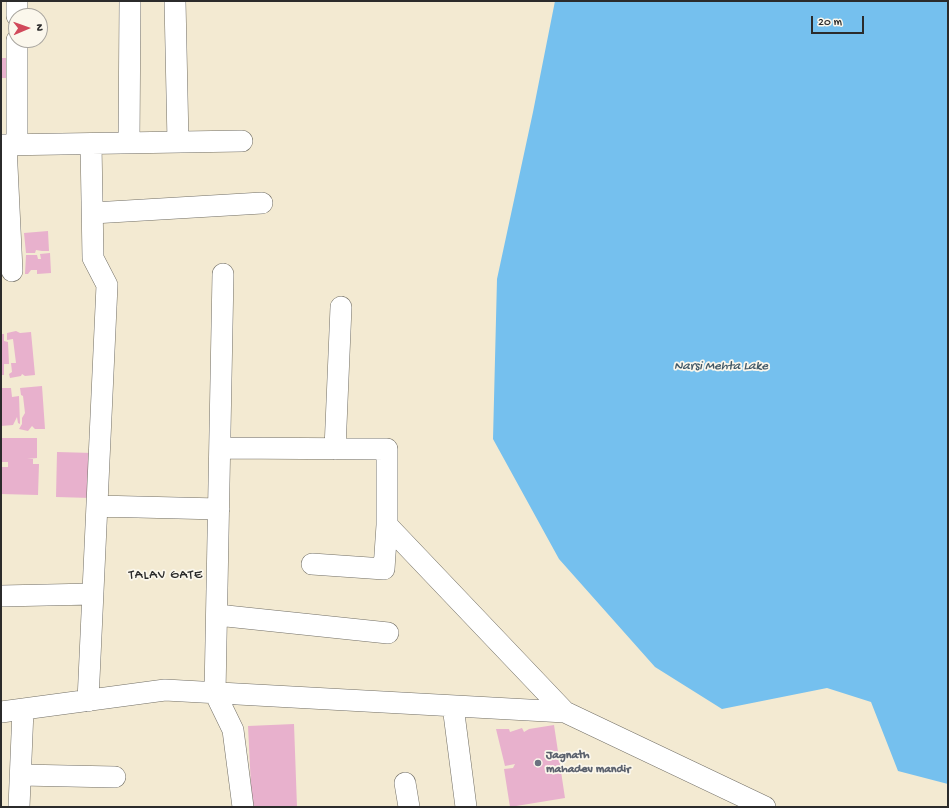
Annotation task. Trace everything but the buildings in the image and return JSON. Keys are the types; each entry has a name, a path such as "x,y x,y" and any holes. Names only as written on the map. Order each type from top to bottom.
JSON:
{"street":[{"path":"129,143 130,1"},
{"path":"175,1 178,142"},
{"path":"12,271 8,145 16,48"},
{"path":"8,145 242,141"},
{"path":"88,701 107,286 93,258 92,144"},
{"path":"93,213 262,203"},
{"path":"223,274 216,693 233,730 243,807"},
{"path":"335,449 341,307"},
{"path":"220,448 387,450 387,525 384,569 312,564"},
{"path":"97,506 219,509"},
{"path":"387,525 565,712 765,807"},
{"path":"1,596 93,594"},
{"path":"218,615 388,633"},
{"path":"1,712 165,690 565,712"},
{"path":"453,706 466,807"},
{"path":"19,807 23,710"},
{"path":"20,775 115,777"},
{"path":"405,782 409,807"}],"water":[{"name":"Narsi Mehta Lake","path":"555,1 948,1 948,784 898,771 871,702 827,688 722,709 655,667 559,559 493,439 497,279"}],"place":[{"name":"Jagnath mahadev mandir","path":"538,763"}],"district":[{"name":"TALAV GATE","path":"166,576"}]}
